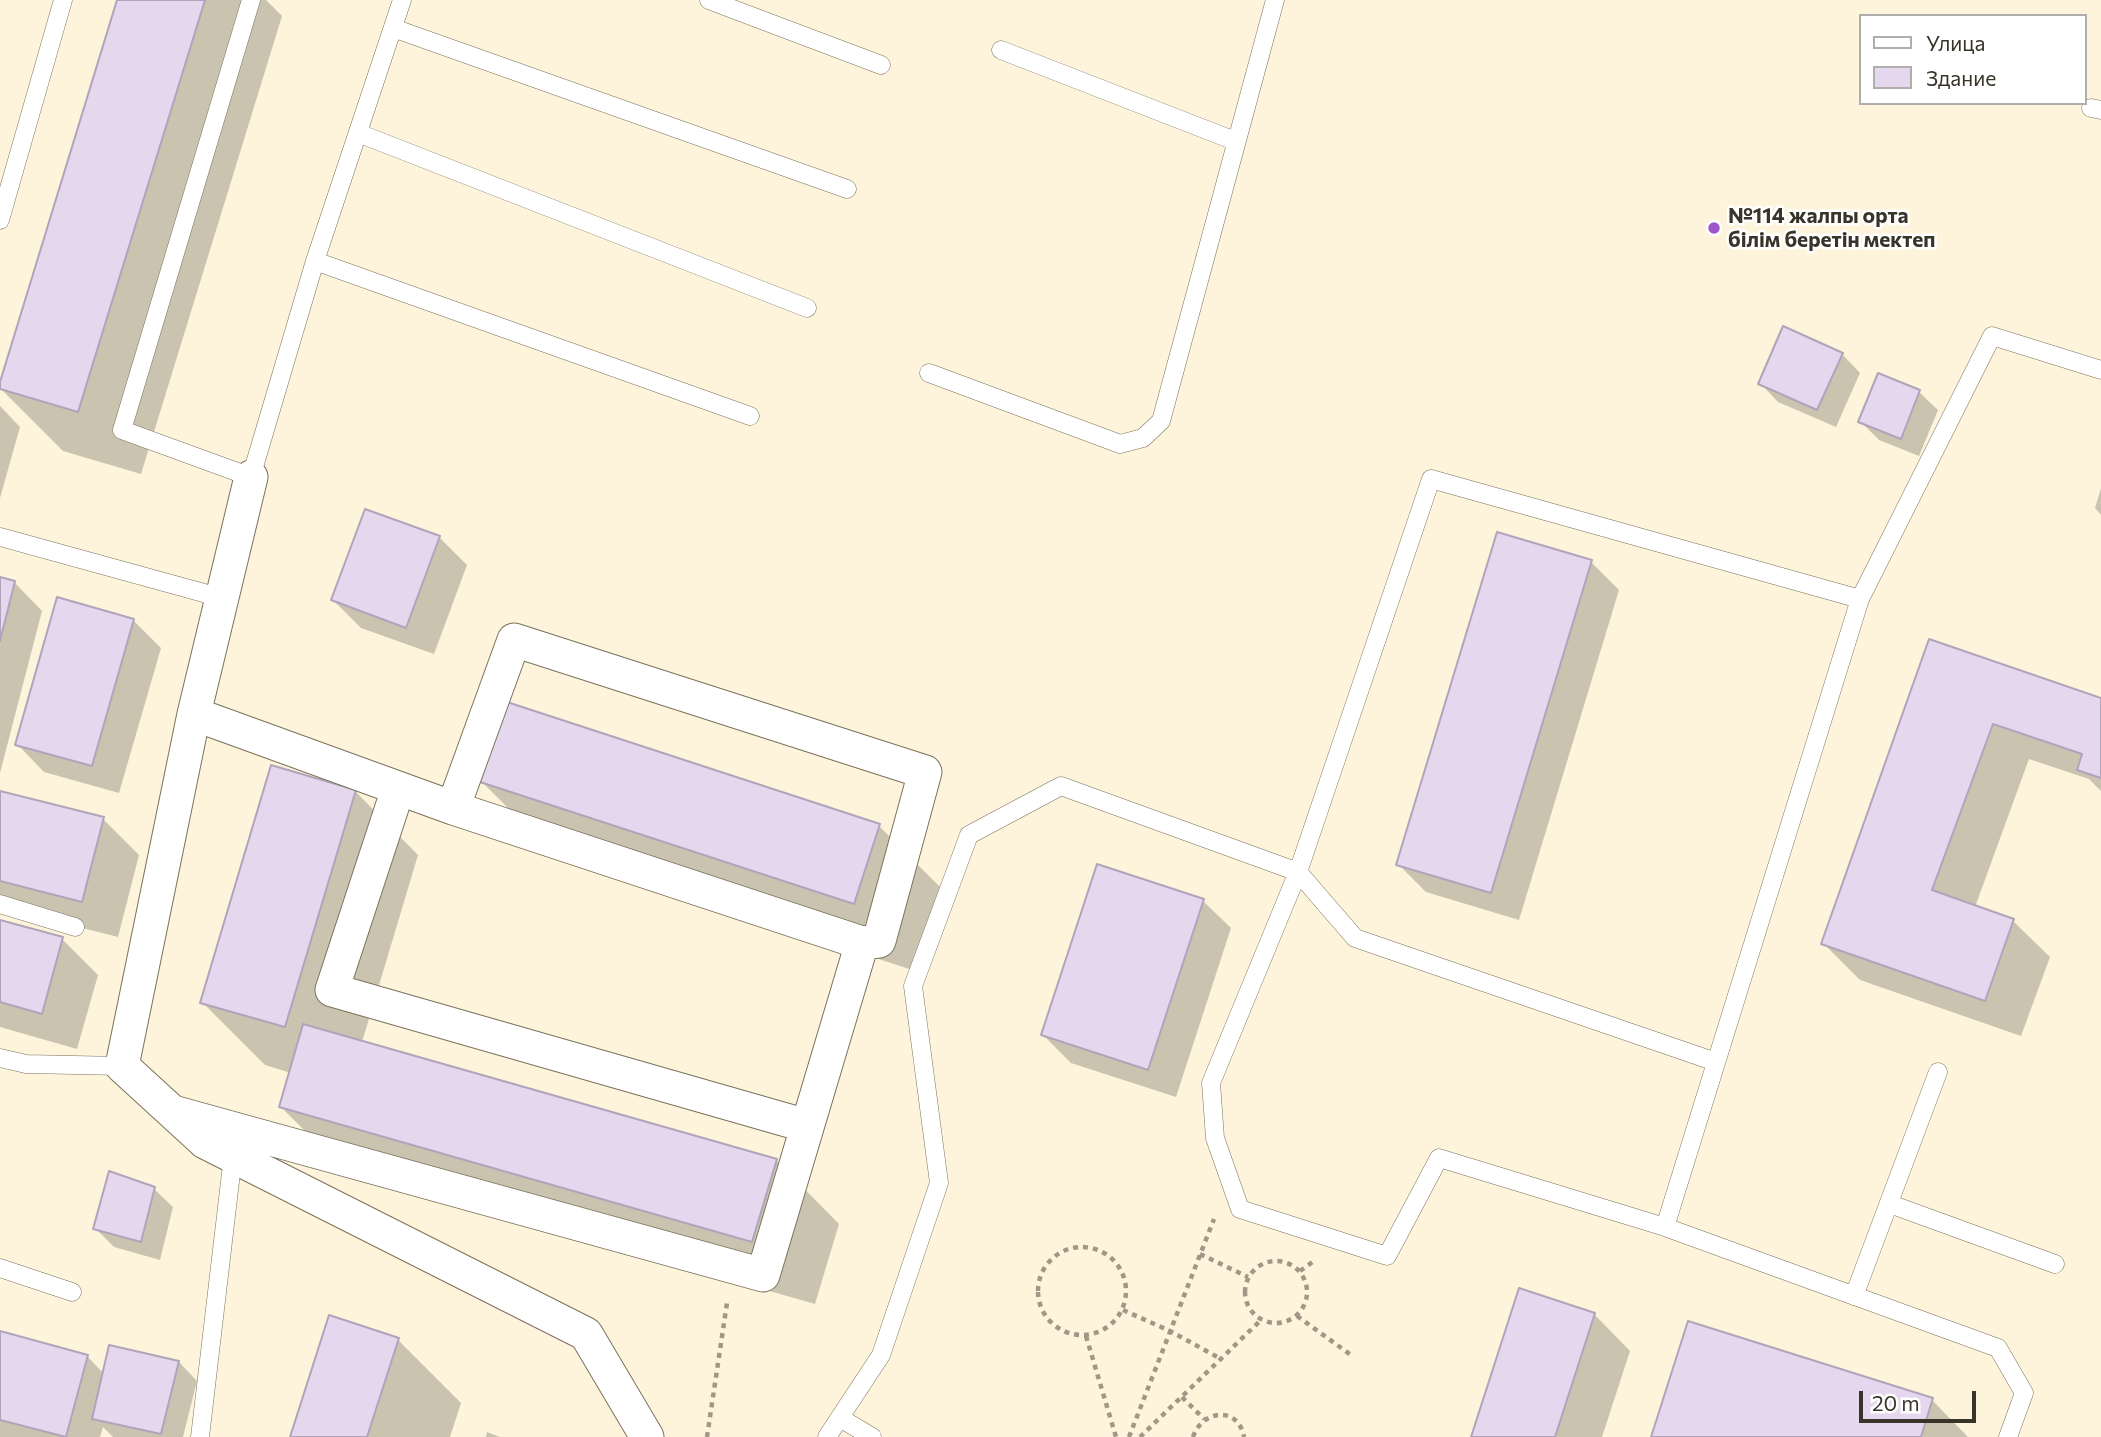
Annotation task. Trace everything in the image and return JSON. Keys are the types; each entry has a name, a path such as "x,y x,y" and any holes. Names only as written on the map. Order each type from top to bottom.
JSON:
{"street":[{"path":"251,477 194,714 122,1066 205,1142 586,1334 647,1437"},
{"path":"194,714 453,808 862,943 879,941 925,772 514,640 453,808"},
{"path":"398,789 332,990 807,1126"},
{"path":"173,1112 763,1275 862,943"}],"lane":[{"path":"0,220 63,0"},
{"path":"251,0 122,430 251,477 316,261 402,0"},
{"path":"709,0 881,65"},
{"path":"929,373 1120,444 1143,438 1161,421 1275,0"},
{"path":"393,28 848,189"},
{"path":"1001,50 1236,141"},
{"path":"358,133 807,307"},
{"path":"316,261 750,416"},
{"path":"1665,1227 1860,598 1992,335 2101,370"},
{"path":"1860,598 1431,479 1297,872 1211,1083 1215,1138 1240,1209 1387,1256 1439,1158 1665,1227 1998,1348 2024,1392 2008,1437"},
{"path":"0,537 222,598"},
{"path":"828,1437 881,1355 939,1183 913,986 969,835 1061,786 1297,872 1355,938 1716,1062"},
{"path":"0,904 75,926"},
{"path":"0,1058 26,1064 122,1066"},
{"path":"1854,1296 1938,1072"},
{"path":"200,1437 233,1156"},
{"path":"1890,1204 2055,1264"},
{"path":"0,1268 72,1292"},
{"path":"840,1418 872,1437"}],"path":[{"path":"1129,1437 1229,1179"},
{"path":"1077,1247 1093,1248 1118,1265 1125,1279 1127,1295 1122,1310 1114,1322 1101,1332 1086,1336 1071,1335 1057,1329 1045,1317 1039,1304 1037,1288 1041,1273 1049,1260 1062,1251 1077,1247"},
{"path":"1200,1254 1248,1277"},
{"path":"1279,1260 1291,1263 1300,1271 1308,1294 1297,1316 1286,1322 1273,1323 1261,1320 1252,1312 1246,1302 1244,1289 1248,1277 1256,1268 1266,1262 1279,1260"},
{"path":"707,1437 732,1266"},
{"path":"1122,1310 1170,1331 1221,1359"},
{"path":"1297,1316 1351,1355"},
{"path":"1140,1437 1261,1320"},
{"path":"1086,1336 1116,1437"},
{"path":"1182,1397 1204,1419"},
{"path":"1193,1437 1196,1427 1204,1419 1215,1415 1227,1415 1237,1422 1244,1437"}],"building":[{"path":"117,0 205,0 78,412 0,389 0,382"},
{"path":"1783,326 1843,353 1817,410 1758,384"},
{"path":"1878,373 1920,390 1901,439 1858,422"},
{"path":"365,509 440,536 406,628 331,600"},
{"path":"1497,532 1592,560 1491,893 1396,865"},
{"path":"0,577 15,581 0,641"},
{"path":"57,597 134,619 92,766 15,745"},
{"path":"1929,639 2101,698 2101,778 2077,770 2082,754 1993,724 1932,890 2014,919 1985,1001 1821,944"},
{"path":"507,702 880,824 854,904 480,782"},
{"path":"271,765 356,790 285,1027 200,1003"},
{"path":"0,791 104,817 82,902 0,881"},
{"path":"1097,864 1204,899 1148,1070 1041,1035"},
{"path":"0,920 63,937 42,1014 0,1002"},
{"path":"303,1024 777,1159 752,1242 279,1107"},
{"path":"109,1171 155,1187 141,1242 93,1229"},
{"path":"1519,1288 1595,1313 1555,1437 1471,1437"},
{"path":"329,1315 399,1338 367,1437 290,1437"},
{"path":"1688,1321 1933,1398 1921,1437 1651,1437"},
{"path":"0,1331 88,1355 66,1437 0,1420"},
{"path":"109,1345 179,1361 161,1434 92,1419"}],"place":[{"name":"№114 жалпы орта білім беретін мектеп","path":"1714,228"}]}
